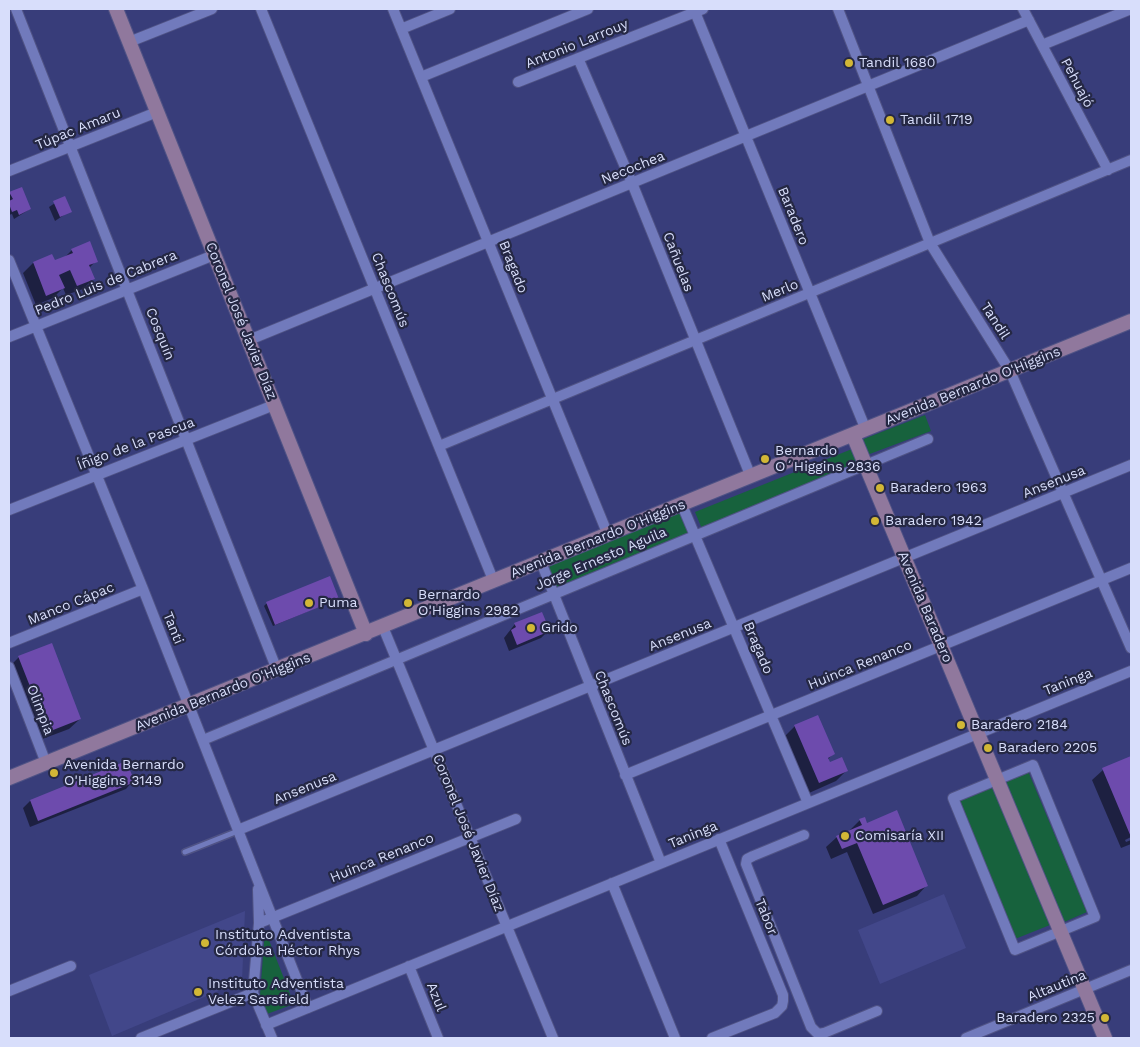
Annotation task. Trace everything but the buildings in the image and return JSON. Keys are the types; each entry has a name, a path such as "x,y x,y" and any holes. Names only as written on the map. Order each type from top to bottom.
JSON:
{"main road":[{"name":"Coronel José Javier Díaz","path":"116,9 366,634"},
{"name":"Avenida Bernardo O'Higgins","path":"9,778 1131,321"},
{"name":"Avenida Baradero","path":"859,432 865,465 1105,1038"}],"street":[{"name":"Cosquín","path":"16,9 277,670"},
{"path":"129,42 212,9"},
{"name":"Chascomús","path":"261,9 494,582"},
{"name":"Bragado","path":"393,9 608,535"},
{"path":"401,29 450,9"},
{"path":"420,76 588,9"},
{"name":"Tandil","path":"838,9 930,243 1010,371 1131,648"},
{"name":"Pehuajó","path":"1023,9 1108,170"},
{"path":"1042,45 1131,9"},
{"name":"Antonio Larrouy","path":"518,82 699,10"},
{"name":"Baradero","path":"699,10 746,137 810,294 859,432"},
{"name":"Necochea","path":"248,340 1029,20"},
{"name":"Cañuelas","path":"578,58 632,183 694,342 751,477"},
{"name":"Túpac Amaru","path":"9,171 157,112"},
{"name":"Merlo","path":"438,446 694,342 1131,160"},
{"name":"Pedro Luis de Cabrera","path":"9,337 214,255"},
{"name":"Tanti","path":"9,260 143,589 308,1008"},
{"name":"Íñigo de la Pascua","path":"9,510 95,474 274,405"},
{"name":"Jorge Ernesto Aguila","path":"203,740 928,439"},
{"name":"Ansenusa","path":"238,830 1131,465"},
{"name":"Bragado","path":"682,504 808,803"},
{"name":"Chascomús","path":"541,562 661,863"},
{"name":"Huinca Renanco","path":"626,774 1131,568"},
{"name":"Manco Cápac","path":"9,643 143,589"},
{"name":"Coronel José Javier Díaz","path":"383,627 553,1038"},
{"name":"Olimpia","path":"9,667 46,763"},
{"name":"Taninga","path":"266,1025 1131,671"},
{"path":"1033,765 1095,917 1060,931 1015,950 953,798 1033,765"},
{"name":"Huinca Renanco","path":"259,923 516,819"},
{"path":"804,835 747,859 746,864 811,1027 818,1034 824,1033 877,1011"},
{"name":"Tabor","path":"712,1038 775,1013 782,1006 783,995 719,839"},
{"path":"258,880 259,923 253,993 272,1038"},
{"path":"612,883 675,1038"},
{"path":"765,952 778,947"},
{"path":"9,991 72,966"},
{"name":"Azul","path":"409,966 438,1038"},
{"name":"Altautina","path":"966,1038 1131,970"},
{"path":"141,1038 253,993"}],"lane":[{"path":"185,852 238,830"}],"shaded area":[{"path":"944,894 966,948 880,984 858,930"},
{"name":"Instituto Adventista Córdoba Héctor Rhys","path":"245,911 242,981 112,1036 89,975"}],"green space":[{"path":"925,415 931,431 867,455 861,440"},
{"path":"852,449 859,466 702,529 695,512"},
{"path":"682,512 691,533 554,589 545,566"},
{"path":"1028,771 1087,912 1062,923 1003,782"},
{"path":"995,786 1050,925 1015,939 960,800"},
{"path":"265,930 294,1004 267,1014 260,995"}],"place":[{"name":"Tandil 1680","path":"849,63"},
{"name":"Tandil 1719","path":"890,120"},
{"name":"Bernardo O´Higgins 2836","path":"765,459"},
{"name":"Baradero 1963","path":"880,488"},
{"name":"Baradero 1942","path":"875,521"},
{"name":"Puma","path":"309,603"},
{"name":"Bernardo O'Higgins 2982","path":"408,603"},
{"name":"Grido","path":"531,628"},
{"name":"Baradero 2184","path":"961,725"},
{"name":"Baradero 2205","path":"988,748"},
{"name":"Avenida Bernardo O'Higgins 3149","path":"54,773"},
{"name":"Comisaría XII","path":"845,836"},
{"name":"Instituto Adventista Córdoba Héctor Rhys","path":"205,943"},
{"name":"Instituto Adventista Velez Sarsfield","path":"198,992"},
{"name":"Baradero 2325","path":"1105,1018"}]}
